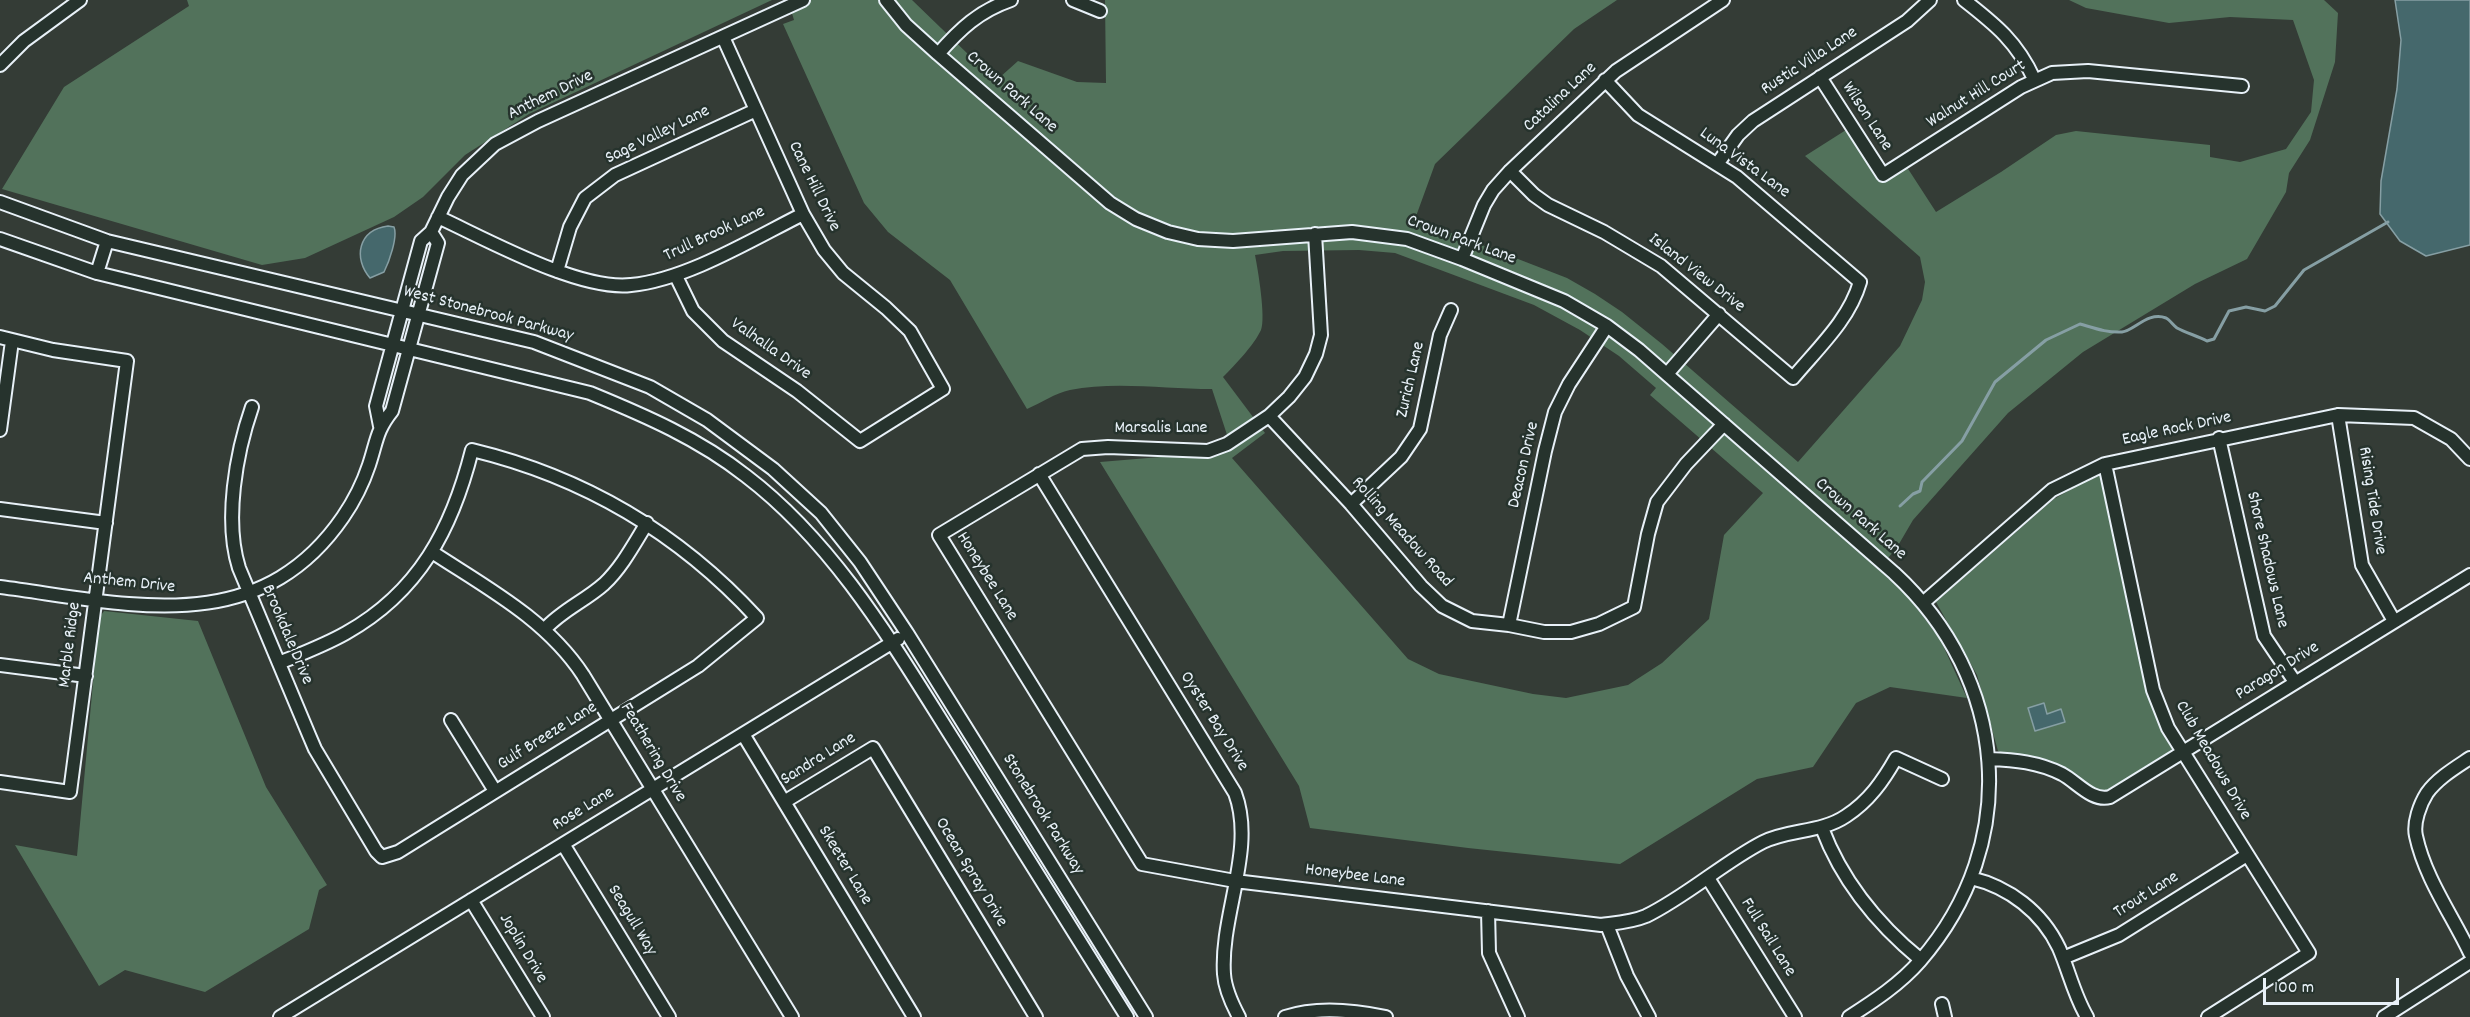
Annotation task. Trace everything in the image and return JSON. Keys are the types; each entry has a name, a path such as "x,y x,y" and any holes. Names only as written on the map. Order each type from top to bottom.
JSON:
{"street":[{"path":"0,65 24,42 80,0"},
{"name":"Anthem Drive","path":"380,426 376,406 421,241 432,232 462,175 495,144 538,121 803,0"},
{"name":"Crown Park Lane","path":"886,0 906,25 938,54 1110,203 1136,219 1168,232 1198,239 1233,241 1315,234 1378,234 1407,239 1564,301 1607,326 1667,374 1924,602 1952,644 1980,706 1989,759 1988,809 1983,839 1971,878 1948,922 1921,960 1882,995 1849,1017"},
{"path":"938,54 959,30 974,18 991,7 1011,0"},
{"path":"1073,0 1100,11"},
{"name":"Catalina Lane","path":"1462,259 1484,205 1493,190 1510,171 1605,80 1641,53 1723,0"},
{"name":"Rustic Villa Lane","path":"1718,163 1738,135 1753,121 1913,16 1930,0"},
{"path":"1964,0 2013,42 2034,79"},
{"name":"Cane Hill Drive","path":"723,37 803,214 824,250 843,273 910,331 943,389 860,441"},
{"name":"Walnut Hill Court","path":"1883,176 2034,79 2060,71 2079,70 2242,86"},
{"name":"Wilson Lane","path":"1820,77 1883,176"},
{"name":"Luna Vista Lane","path":"1605,80 1638,115 1718,163 1755,190 1860,282 1854,301 1844,318 1792,378"},
{"name":"Sage Valley Lane","path":"557,271 570,227 585,198 615,175 756,110"},
{"name":"Island View Drive","path":"1510,171 1541,201 1604,231 1678,279 1792,378"},
{"name":"West Stonebrook Parkway","path":"0,202 107,241 534,342 650,387 707,420 773,470 821,513 860,562 907,633"},
{"name":"Trull Brook Lane","path":"438,217 557,271 585,280 629,286 676,276 803,214"},
{"name":"Anthem Drive","path":"0,587 157,607 184,607 217,602 249,592 295,567 333,531 350,506 364,479 380,426 392,411 438,243 432,232"},
{"name":"Marsalis Lane","path":"939,535 1082,449 1108,447 1209,451 1227,444 1269,416 1290,398 1305,377 1316,354 1321,335 1315,234"},
{"path":"0,239 97,273 590,393 646,416 691,439 747,476 811,536 833,561 892,642"},
{"path":"97,273 107,241"},
{"name":"Valhalla Drive","path":"676,276 693,310 723,341 798,391 860,441"},
{"name":"Zurich Lane","path":"1351,504 1401,457 1420,429 1440,335 1450,310"},
{"path":"1667,374 1719,314"},
{"name":"Deacon Drive","path":"1509,625 1555,412 1569,384 1607,326"},
{"path":"0,430 6,339"},
{"name":"Marble Ridge","path":"0,782 70,792 127,361 53,350 6,339"},
{"name":"Brookdale Drive","path":"252,407 243,432 231,523 233,550 323,764 376,851 382,857"},
{"name":"Eagle Rock Drive","path":"1924,602 2052,490 2105,464 2219,438 2338,415 2414,418 2451,439 2470,459"},
{"name":"Rising Tide Drive","path":"2338,415 2362,564 2394,621"},
{"name":"Rolling Meadow Road","path":"1269,416 1351,504 1421,586 1442,606 1472,621 1544,632 1571,632 1599,624 1634,607 1648,534 1657,502 1686,464 1724,424"},
{"name":"Shore Shadows Lane","path":"2219,438 2264,636 2295,682"},
{"path":"279,663 333,640 371,617 404,588 432,552 454,509 472,450 568,481 647,523 609,578 596,591 563,612 545,629"},
{"name":"Club Meadows Drive","path":"2105,464 2152,690 2168,728 2183,754 2309,953 2208,1017"},
{"name":"Oyster Bay Drive","path":"1040,474 1235,793 1240,807 1242,834 1224,975 1229,997 1239,1017"},
{"path":"0,509 106,523"},
{"name":"Gulf Breeze Lane","path":"382,857 398,852 708,660 757,618 705,567 647,523"},
{"name":"Honeybee Lane","path":"939,535 1142,864 1235,881 1607,924 1645,916 1763,842 1791,832 1822,828 1845,818 1880,787 1896,758 1942,778"},
{"name":"Feathering Drive","path":"432,552 519,609 545,629 574,662 792,1017"},
{"name":"Paragon Drive","path":"1989,759 2041,765 2063,775 2097,798 2104,799 2183,754 2295,682 2470,575"},
{"name":"Rose Lane","path":"280,1017 907,633"},
{"name":"Stonebrook Parkway","path":"907,633 1146,1017"},
{"name":"Stonebrook Parkway","path":"892,642 1126,1017"},
{"path":"0,664 86,676"},
{"path":"451,720 495,791"},
{"name":"Skeeter Lane","path":"743,734 914,1017"},
{"name":"Sandra Lane","path":"784,802 873,747"},
{"name":"Ocean Spray Drive","path":"873,747 1036,1017"},
{"path":"2470,758 2440,779 2428,792 2421,805 2415,834 2427,869 2470,953"},
{"path":"1822,828 1833,856 1853,889 1886,929 1921,960"},
{"name":"Seagull Way","path":"563,844 669,1017"},
{"name":"Trout Lane","path":"2063,958 2110,940 2247,855"},
{"name":"Full Sail Lane","path":"1708,878 1795,1017"},
{"path":"1971,878 2000,888 2027,906 2048,930 2063,958 2087,1017"},
{"name":"Joplin Drive","path":"471,900 543,1017"},
{"path":"1488,911 1490,953 1518,1017"},
{"path":"1607,924 1627,976 1649,1017"},
{"path":"2384,1017 2470,962"},
{"path":"1942,1004 1945,1017"},
{"path":"1285,1017 1300,1012 1337,1010 1386,1017"}],"green space":[{"path":"187,0 772,0 529,114 465,155 423,197 394,217 305,258 262,265 2,189 64,87 189,6"},
{"path":"788,0 912,0 970,56 999,78 1018,61 1077,82 1106,83 1105,0 1617,0 1574,29 1435,164 1415,219 1567,278 1595,294 1662,344 1798,462 1900,346 1922,300 1925,282 1920,257 1805,156 1857,123 1881,164 1886,165 1901,158 1936,212 2056,135 2076,131 2210,145 2210,157 2240,162 2286,149 2311,112 2314,80 2293,20 2230,17 2169,23 2086,8 2069,0 2324,0 2338,13 2335,62 2310,140 2289,173 2286,192 2247,259 2195,284 2083,352 2008,413 1913,520 1896,549 1878,569 1910,599 1940,639 1967,698 1890,687 1856,703 1813,767 1757,779 1620,864 1310,828 1299,786 1100,462 1184,455 1231,447 1212,389 1087,387 1059,393 1027,409 950,280 888,232 864,203 783,24 794,20","holes":["1359,250 1395,253 1534,305 1580,330 1619,356 1656,388 1650,395 1763,493 1724,535 1709,619 1662,663 1628,685 1566,698 1533,694 1439,674 1408,659 1232,458 1265,433 1223,377 1249,348 1261,330 1262,305 1255,255 1283,251"]},
{"path":"2096,475 2102,477 2146,686 2172,748 2170,754 2102,793 2044,760 1998,751 1977,675 1936,602 2054,499"},
{"path":"104,611 198,621 266,787 327,885 319,890 309,929 205,992 125,970 99,986 15,845 77,856 99,618"}],"water":[{"path":"2395,0 2470,0 2470,245 2426,256 2400,241 2380,214 2381,181 2397,89 2401,40"},
{"path":"388,226 394,227 395,231 390,256 384,272 370,278 361,262 361,246 370,233"},
{"path":"2044,703 2047,714 2061,709 2065,722 2035,731 2028,708"}],"waterway":[{"path":"1900,506 1920,491 1922,482 1962,441 1995,382 2046,340 2080,324 2106,331 2122,332 2153,317 2167,319 2177,328 2207,341 2214,339 2229,311 2246,307 2265,311 2275,306 2304,270 2388,222"}]}
